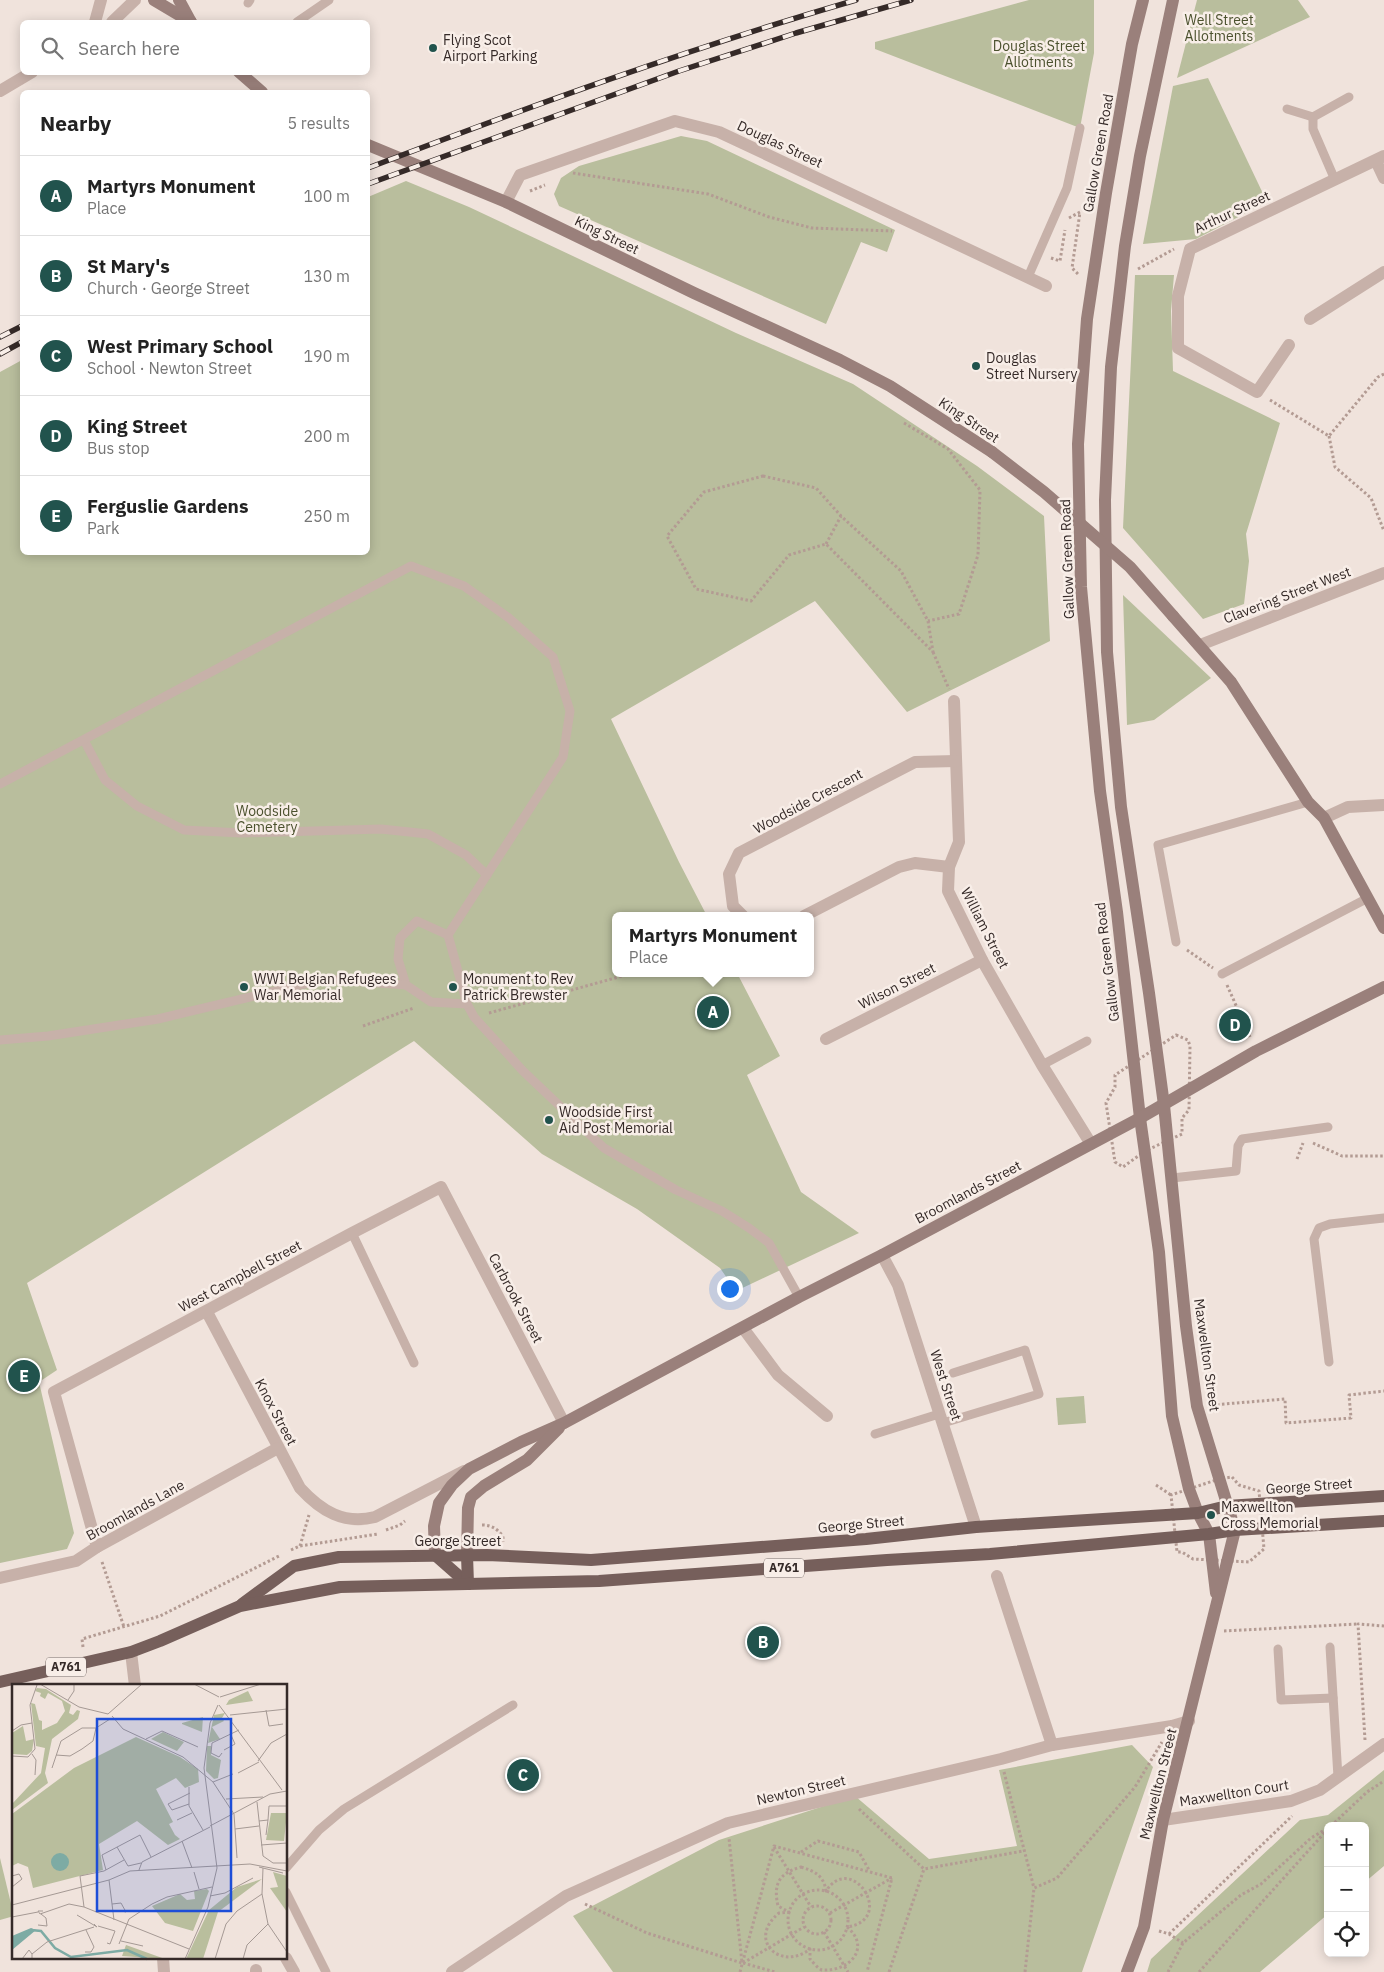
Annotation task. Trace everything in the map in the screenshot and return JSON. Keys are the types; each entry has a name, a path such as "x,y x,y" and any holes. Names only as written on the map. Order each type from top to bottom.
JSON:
{"main road":[{"path":"154,0 188,20"},
{"path":"179,0 190,20"},
{"name":"Gallow Green Road","path":"1140,1118 1117,912 1094,738 1081,587 1078,444 1087,320 1092,284 1127,72 1143,0"},
{"path":"1164,1105 1150,993 1121,807 1112,722 1107,652 1104,500 1111,367 1125,246 1140,156 1172,0"},
{"path":"243,75 260,90"},
{"name":"King Street","path":"370,146 506,202 873,377 992,452 1044,492 1130,567 1231,682 1308,802 1324,818 1384,928"},
{"name":"Broomlands Street","path":"436,1555 434,1526 439,1503 452,1485 469,1469 521,1442 564,1423 1140,1118 1256,1051 1384,987"},
{"name":"Maxwellton Street","path":"1127,1972 1144,1927 1163,1820 1235,1530 1197,1406 1186,1326 1164,1105"},
{"name":"Maxwellton Street","path":"1140,1118 1159,1252 1172,1416 1189,1489 1198,1513 1210,1534 1217,1603"},
{"name":"Broomlands Street","path":"467,1555 467,1516 470,1497 484,1486 527,1460 564,1423"},
{"name":"George Street","path":"240,1606 294,1566 339,1557 467,1555 590,1560 866,1539 976,1527 1198,1513 1227,1506 1384,1496"},
{"name":"A761","path":"0,1682 131,1652 240,1606 331,1588 599,1581 877,1560 990,1554 1210,1534 1235,1530 1384,1521"},
{"path":"436,1555 468,1584"},
{"path":"467,1555 468,1584"}],"street":[{"path":"96,20 101,0"},
{"path":"114,20 136,0"},
{"path":"0,91 27,75"},
{"name":"Douglas Street","path":"506,202 520,175 675,121 719,132 1046,286"},
{"name":"Arthur Street","path":"1257,392 1178,348 1178,296 1190,249 1380,159 1384,178"},
{"path":"1310,319 1368,280 1384,272"},
{"path":"1257,392 1289,345"},
{"name":"Clavering Street West","path":"1200,645 1384,573"},
{"name":"William Street","path":"954,701 959,842 949,867 948,891 982,960 1042,1065 1091,1144"},
{"name":"Woodside Crescent","path":"739,912 733,906 729,874 739,853 915,762 956,761"},
{"path":"1324,818 1348,807 1384,805"},
{"path":"812,912 900,867 914,863 949,867"},
{"name":"Wilson Street","path":"826,1039 982,960"},
{"name":"West Campbell Street","path":"97,1547 54,1392 441,1187"},
{"name":"Carbrook Street","path":"441,1187 564,1423"},
{"name":"West Street","path":"882,1255 898,1285 976,1527"},
{"name":"Knox Street","path":"207,1312 300,1488 313,1502 333,1514"},
{"path":"743,1328 778,1375 826,1416"},
{"name":"Broomlands Lane","path":"0,1578 76,1561 97,1547 278,1448"},
{"name":"Broomlands Street","path":"333,1514 363,1520 376,1517 469,1469"},
{"path":"997,1576 1052,1746"},
{"path":"131,1652 135,1684"},
{"name":"Newton Street","path":"452,1972 566,1896 728,1823 1052,1746 1172,1726 1189,1721"},
{"name":"Maxwellton Court","path":"1163,1820 1291,1801 1320,1790 1384,1744"},
{"path":"287,1960 294,1972"}],"lane":[{"path":"300,20 329,0"},
{"path":"1287,109 1313,117 1349,97"},
{"path":"1313,117 1312,129 1335,180"},
{"path":"1028,277 1067,188 1080,128"},
{"path":"0,784 410,566 464,586 509,618 553,657 570,711 563,756 448,935 467,1004 474,1017 523,1072 604,1148 676,1190 722,1211 769,1243 799,1297"},
{"path":"84,740 105,780 137,806 184,830 242,833 381,829 428,834 466,855 487,875"},
{"path":"1176,942 1158,845 1308,802"},
{"path":"1222,974 1368,898"},
{"path":"406,985 398,959 400,938 417,921 448,935"},
{"path":"0,1040 48,1036 158,1019 325,979 406,985 431,1002 467,1004"},
{"path":"1042,1065 1087,1041"},
{"path":"1172,1178 1236,1171 1238,1146 1242,1140 1328,1128"},
{"path":"1329,1362 1314,1238 1319,1228 1330,1224 1384,1218"},
{"path":"352,1233 414,1364"},
{"path":"875,1434 1039,1394 1025,1350 953,1373"},
{"path":"1330,1647 1338,1777"},
{"path":"1278,1650 1281,1700 1333,1698"},
{"path":"288,1866 319,1830 344,1809 513,1705"},
{"path":"288,1896 326,1972"}],"path":[{"path":"571,172 708,194 769,217 812,228 897,232"},
{"path":"506,202 547,184"},
{"path":"1130,273 1173,249 1190,249"},
{"path":"1329,436 1378,377 1384,374"},
{"path":"1257,392 1329,436 1335,467 1371,498 1384,531"},
{"path":"904,423 948,449 980,490 978,556 959,614 928,621"},
{"path":"841,516 826,544 789,556 751,601 696,589 666,536 704,492 763,476 816,488 841,516 900,572 928,621 933,652 954,701"},
{"path":"826,544 933,652"},
{"path":"1176,942 1222,974 1256,1051"},
{"path":"474,1017 619,977"},
{"path":"363,1026 431,1002"},
{"path":"1297,1159 1304,1139"},
{"path":"1312,1142 1342,1156 1384,1156"},
{"path":"1197,1406 1284,1399 1286,1423 1342,1419 1351,1418 1349,1395 1384,1391"},
{"path":"1156,1485 1170,1495"},
{"path":"300,1546 313,1502"},
{"path":"97,1547 125,1627"},
{"path":"1358,1624 1366,1757"},
{"path":"1211,1632 1358,1624 1384,1626"},
{"path":"1034,1888 1057,1878 1135,1787 1172,1726"},
{"path":"1001,1759 1034,1888 1026,1972"},
{"path":"1335,1822 1367,1792 1384,1780"},
{"path":"844,1795 924,1869"},
{"path":"1169,1934 1298,1810"},
{"path":"728,1823 742,1963"},
{"path":"1168,1972 1183,1943 1241,1895 1261,1884 1311,1838 1324,1831"},
{"path":"1199,1972 1324,1834"},
{"path":"800,1852 818,1841 859,1852 869,1870"},
{"path":"740,1972 774,1846"},
{"path":"774,1846 869,1870 892,1878"},
{"path":"774,1846 811,1907"},
{"path":"924,1869 1023,1850"},
{"path":"789,1912 778,1906 776,1896 780,1877 789,1870 801,1867 813,1870 824,1881 826,1891"},
{"path":"890,1972 924,1869"},
{"path":"830,1912 892,1878"},
{"path":"867,1972 892,1878"},
{"path":"826,1891 830,1884 849,1879 859,1883 867,1892 871,1903 867,1914 863,1921 855,1926 847,1927"},
{"path":"810,1891 826,1891 833,1894 844,1905 847,1912 847,1927 844,1935 833,1946 825,1949 810,1949 796,1941 791,1934 788,1927 789,1912 792,1904 803,1894 810,1891"},
{"path":"566,1896 647,1933 774,1972"},
{"path":"804,1927 803,1918 807,1909 819,1905 830,1912"},
{"path":"789,1912 779,1912 768,1923 764,1935 767,1948 783,1959 796,1958 804,1955 810,1949"},
{"path":"804,1927 815,1934 824,1932 831,1921 830,1912"},
{"path":"742,1963 804,1927"},
{"path":"810,1949 810,1959 821,1970 847,1970 854,1962 858,1952 858,1943 854,1933 847,1927"},
{"path":"1144,1927 1169,1934 1183,1943"},
{"path":"824,1932 847,1970"}],"green space":[{"name":"Douglas Street Allotments","path":"1029,0 1094,0 1094,53 1080,128 875,49 875,42"},
{"name":"Well Street Allotments","path":"1197,0 1298,0 1310,17 1177,78"},
{"path":"1208,78 1267,202 1196,239 1143,244 1173,86"},
{"path":"681,136 707,141 895,230 887,252 861,242 826,324 559,206 554,194 561,178 579,166"},
{"name":"Woodside Cemetery","path":"406,181 469,207 736,333 853,384 977,466 1044,516 1050,641 907,712 815,601 611,719 705,912 612,912 612,977 739,977 780,1056 747,1075 801,1192 859,1233 736,1291 720,1268 637,1209 542,1154 414,1041 27,1283 57,1370 39,1382 74,1533 67,1549 0,1563 0,372 20,361 20,555 370,555 370,196"},
{"path":"1135,275 1174,275 1171,311 1173,371 1280,423 1246,534 1249,561 1244,604 1203,619 1123,528"},
{"path":"1123,595 1211,678 1154,720 1127,725"},
{"path":"1084,1396 1086,1423 1058,1425 1056,1398"},
{"path":"1132,1745 1153,1767 1082,1972 613,1972 573,1916 719,1840 855,1796 929,1859 1017,1846 999,1770"},
{"path":"1384,1770 1384,1866 1369,1879 1369,1822 1324,1822 1324,1917 1260,1972 1147,1972 1151,1959 1300,1820 1328,1815"},
{"path":"0,1858 12,1908 12,1917 0,1920"}],"railway":[{"path":"370,167 671,58 856,0"},
{"path":"370,183 679,71 796,33 911,0"},
{"path":"0,337 20,327"},
{"path":"0,354 20,343"}],"place":[{"name":"Flying Scot Airport Parking","path":"433,48"},
{"name":"Douglas Street Nursery","path":"976,366"},
{"name":"WWI Belgian Refugees War Memorial","path":"244,987"},
{"name":"Monument to Rev Patrick Brewster","path":"453,987"},
{"name":"Martyrs Monument","path":"713,1012"},
{"name":"King Street","path":"1235,1025"},
{"name":"Woodside First Aid Post Memorial","path":"549,1120"},
{"name":"Ferguslie Gardens","path":"24,1376"},
{"name":"Maxwellton Cross Memorial","path":"1211,1515"},
{"name":"St Mary's","path":"763,1642"},
{"name":"West Primary School","path":"523,1775"}]}
